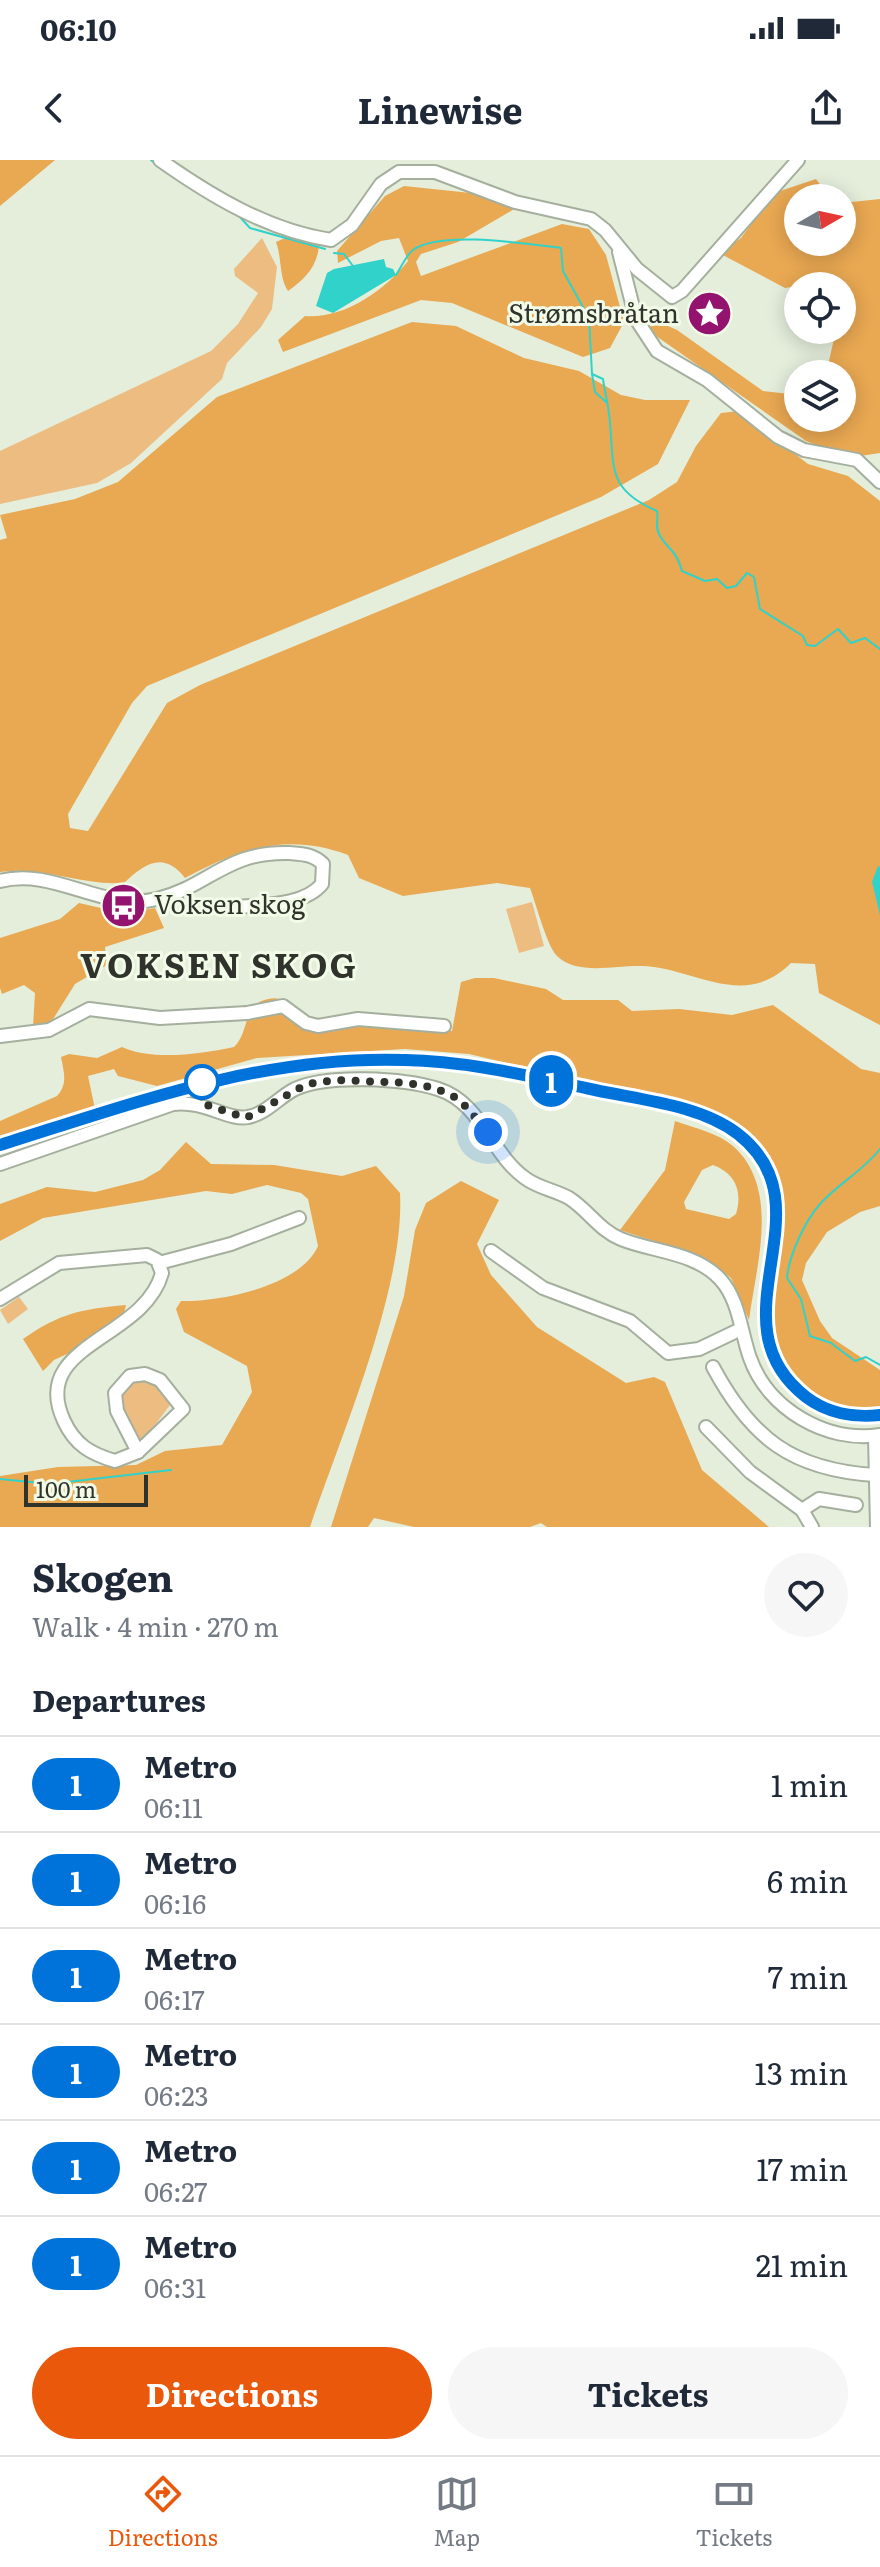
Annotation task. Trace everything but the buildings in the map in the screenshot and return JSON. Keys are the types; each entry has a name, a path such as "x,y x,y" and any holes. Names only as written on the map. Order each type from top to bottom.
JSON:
{"street":[{"path":"160,160 259,219 291,232 331,240 342,233 399,172 420,170 457,178 515,202 591,219 605,230 649,280 672,297 682,291 798,160"},
{"path":"618,248 636,319 657,351 718,388 778,437 804,450 857,460 880,482"},
{"path":"0,881 41,879 125,901 154,900 225,865 264,854 307,854 323,864 322,884 310,894 296,900 228,908"},
{"path":"0,1036 49,1030 89,1009 160,1018 247,1013 283,1006 306,1023 318,1026 358,1019 444,1026"},
{"path":"0,1164 173,1104 201,1103 246,1118 261,1112 298,1087 320,1082 423,1085 459,1099 508,1162 529,1181 570,1199 614,1236 694,1261 713,1272 729,1294 756,1372 784,1406 826,1430 878,1436 875,1475 877,1527"},
{"path":"0,1299 38,1273 68,1260 147,1255 159,1263 231,1244 299,1218"},
{"path":"491,1251 543,1288 630,1321 668,1353 699,1349 741,1329"},
{"path":"138,1452 117,1411 115,1393 130,1376 145,1374 160,1380 183,1409 138,1452 115,1461 79,1445 56,1401 56,1385 71,1358 116,1330 143,1305 160,1280 159,1263"},
{"path":"713,1367 715,1385 773,1445 824,1467 875,1475"},
{"path":"706,1427 750,1472 802,1510 812,1527"},
{"path":"802,1510 819,1499 856,1505"}],"shaded area":[{"path":"0,160 55,160 0,206"},
{"path":"816,179 820,184 801,184"},
{"path":"404,186 471,193 516,208 458,242 421,254 416,262 421,276 562,224 589,229 606,255 624,322 610,348 583,357 452,303 421,300 283,352 278,340 305,316 334,313 362,301 387,283 408,261 399,238 381,241 338,263 337,251 385,196"},
{"path":"784,190 784,256 856,256 856,202 880,199 880,453 847,458 806,441 793,432 856,432 856,360 829,360 833,344 856,344 856,272 784,272 784,287 719,253 741,238 774,193"},
{"path":"262,238 277,267 272,309 261,327 227,363 222,379 131,463 97,483 0,504 0,451 211,351 238,324 258,293 235,276 234,269"},
{"path":"285,238 319,244 310,271 288,291 276,242"},
{"path":"412,322 456,326 524,358 579,371 621,395 645,400 690,400 658,464 601,497 147,686 132,703 68,814 70,828 88,831 167,703 200,685 649,500 677,482 696,446 721,413 739,411 808,464 848,476 880,501 880,1025 819,993 815,964 791,963 773,977 755,984 736,985 661,968 575,966 553,951 530,888 497,883 403,896 359,878 348,855 326,848 304,845 264,847 225,859 185,878 170,865 154,863 139,870 124,883 93,882 32,872 0,872 0,540 7,538 0,515 75,499 118,482 217,397"},
{"path":"659,322 677,330 763,391 784,393 784,426 646,329"},
{"path":"532,902 544,946 519,953 506,909"},
{"path":"79,903 123,913 155,908 164,928 105,947 107,965 75,984 50,1024 33,1027 35,993 24,985 2,994 0,938 60,919"},
{"path":"494,978 546,989 563,1000 618,1000 632,1011 679,1009 732,1015 773,1005 861,1069 880,1073 880,1206 860,1212 827,1232 806,1263 802,1280 820,1321 832,1338 880,1370 880,1406 850,1412 792,1392 770,1338 783,1212 769,1166 727,1116 469,1054 405,1049 257,1058 157,1086 118,1076 114,1069 88,1076 95,1109 0,1137 0,1121 57,1096 64,1083 61,1057 69,1054 97,1058 122,1047 148,1054 177,1055 234,1047 254,1006 275,998 290,1005 305,1025 357,1022 452,1031 461,982"},
{"path":"675,1121 727,1141 748,1164 757,1184 762,1228 749,1320 731,1278 705,1258 620,1230 665,1170","holes":["713,1165 732,1178 738,1190 736,1214 729,1219 686,1209 684,1202 702,1170"]},
{"path":"186,1142 211,1164 274,1165 342,1176 376,1166 400,1193 399,1231 382,1317 310,1527 0,1527 0,1476 58,1467 136,1465 165,1451 222,1445 252,1392 247,1366 184,1332 176,1309 181,1301 237,1295 258,1289 295,1272 309,1260 318,1246 308,1199 301,1193 267,1185 232,1194 206,1191 43,1218 0,1241 0,1204 47,1187 95,1192 143,1180 160,1170"},
{"path":"461,1181 499,1200 477,1244 491,1275 537,1327 626,1383 654,1377 665,1382 702,1470 769,1527 547,1527 541,1523 530,1527 414,1527 374,1518 368,1527 331,1527 404,1296 415,1230 426,1203"},
{"path":"19,1297 28,1309 8,1324 0,1310"},
{"path":"126,1305 123,1317 82,1347 54,1360 43,1371 23,1339 49,1323 72,1314"},
{"path":"138,1380 155,1381 166,1394 170,1405 140,1445 122,1411 121,1393"}],"water":[{"path":"384,259 386,267 393,269 396,275 333,313 316,306 327,273"},
{"path":"880,867 880,915 872,882"}],"waterway":[{"path":"151,160 158,166"},
{"path":"238,215 250,228 325,249"},
{"path":"396,275 413,250 443,241 485,240 561,248 563,271 589,318 592,374 603,379 617,476 630,495 657,511 658,532 675,554 682,571 705,581 717,579 727,588 736,586 747,573 754,577 760,609 803,636 807,645 815,646 838,629 851,643 865,638 880,649"},
{"path":"334,253 344,254 353,266"},
{"path":"592,374 595,392 606,402"},
{"path":"880,1149 814,1211 794,1249 787,1278 801,1299 810,1336 831,1343 855,1361 866,1357 880,1365"},
{"path":"0,1479 50,1484 171,1470"}],"railway":[{"path":"0,1150 201,1087 269,1073 321,1067 373,1065 481,1072 588,1091 690,1117 739,1141 763,1172 771,1207 761,1326 771,1364 800,1399 818,1411 858,1422 880,1421"}],"metro line":[{"name":"1","path":"0,1145 221,1077 297,1064 360,1059 428,1061 491,1069 691,1112 725,1125 747,1142 758,1153 773,1184 778,1229 765,1291 764,1315 765,1332 780,1370 798,1391 829,1410 862,1416 880,1415"}],"place":[{"name":"Strømsbråtan","path":"710,314"},
{"name":"Voksen skog","path":"123,905"}],"district":[{"name":"VOKSEN SKOG","path":"219,966"}],"route":[{"path":"202,1082 201,1103 246,1118 307,1084 336,1080 423,1085 459,1099 488,1132"}]}
